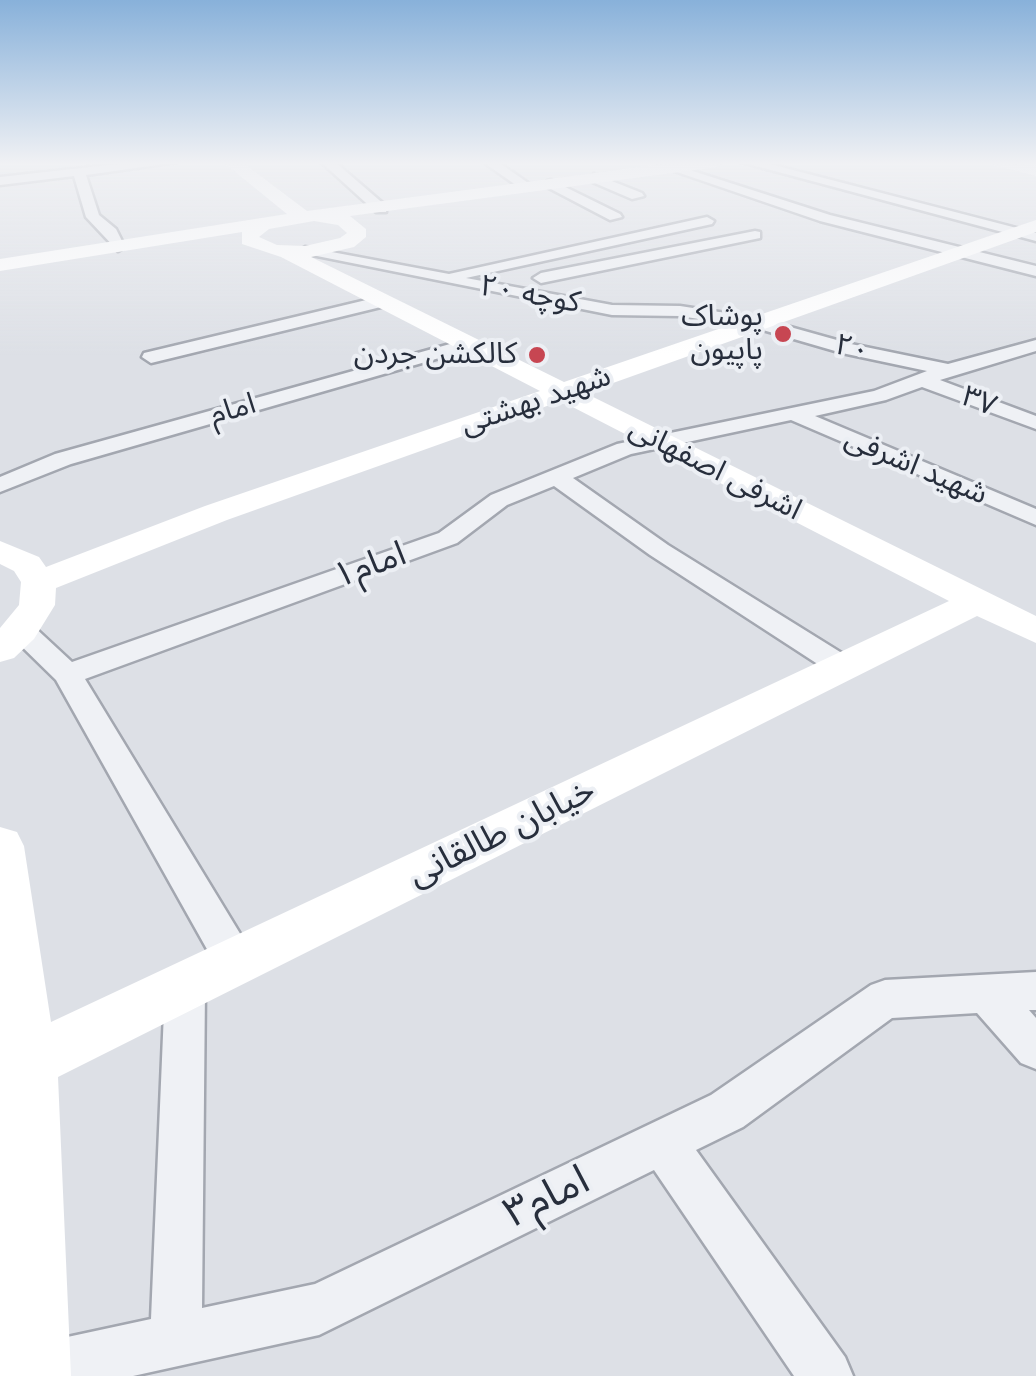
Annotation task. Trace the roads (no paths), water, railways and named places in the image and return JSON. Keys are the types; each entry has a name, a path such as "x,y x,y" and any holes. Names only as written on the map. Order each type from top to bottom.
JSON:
{"main road":[{"path":"0,264 245,226"},
{"name":"اشرفی اصفهانی","path":"263,226 255,230 249,240 262,248 296,253 383,301 1036,631"},
{"path":"296,253 347,244 359,233 351,226"},
{"name":"شهید بهشتی","path":"39,582 216,513 1030,232"},
{"path":"0,551 27,564 39,582 37,605 10,640"},
{"name":"خیابان طالقانی","path":"15,1070 975,603"},
{"path":"0,846 35,1373"}],"street":[{"path":"104,226 118,248"},
{"path":"438,278 687,226"},
{"path":"857,226 1036,272"},
{"path":"490,288 755,235"},
{"name":"کوچه ۲۰","path":"296,253 612,310 680,311 758,323"},
{"path":"151,357 383,301"},
{"name":"۲۰","path":"758,323 848,349 948,370"},
{"name":"امام","path":"0,485 63,459 468,344"},
{"name":"امام۱","path":"67,674 448,538 499,500 626,449 879,396 948,370 1030,350"},
{"name":"۳۷","path":"922,380 1036,423"},
{"name":"شهید اشرفی","path":"796,415 1036,518"},
{"path":"555,476 659,550 843,668"},
{"path":"10,640 67,674 236,963"},
{"path":"176,1340 185,988"},
{"name":"امام۳","path":"35,1373 319,1308 727,1111 885,999 1036,991"},
{"path":"985,994 1036,1048"},
{"path":"662,1142 826,1376"}],"place":[{"name":"پوشاک پاپیون","path":"783,334"},
{"name":"کالکشن جردن","path":"537,355"}]}
